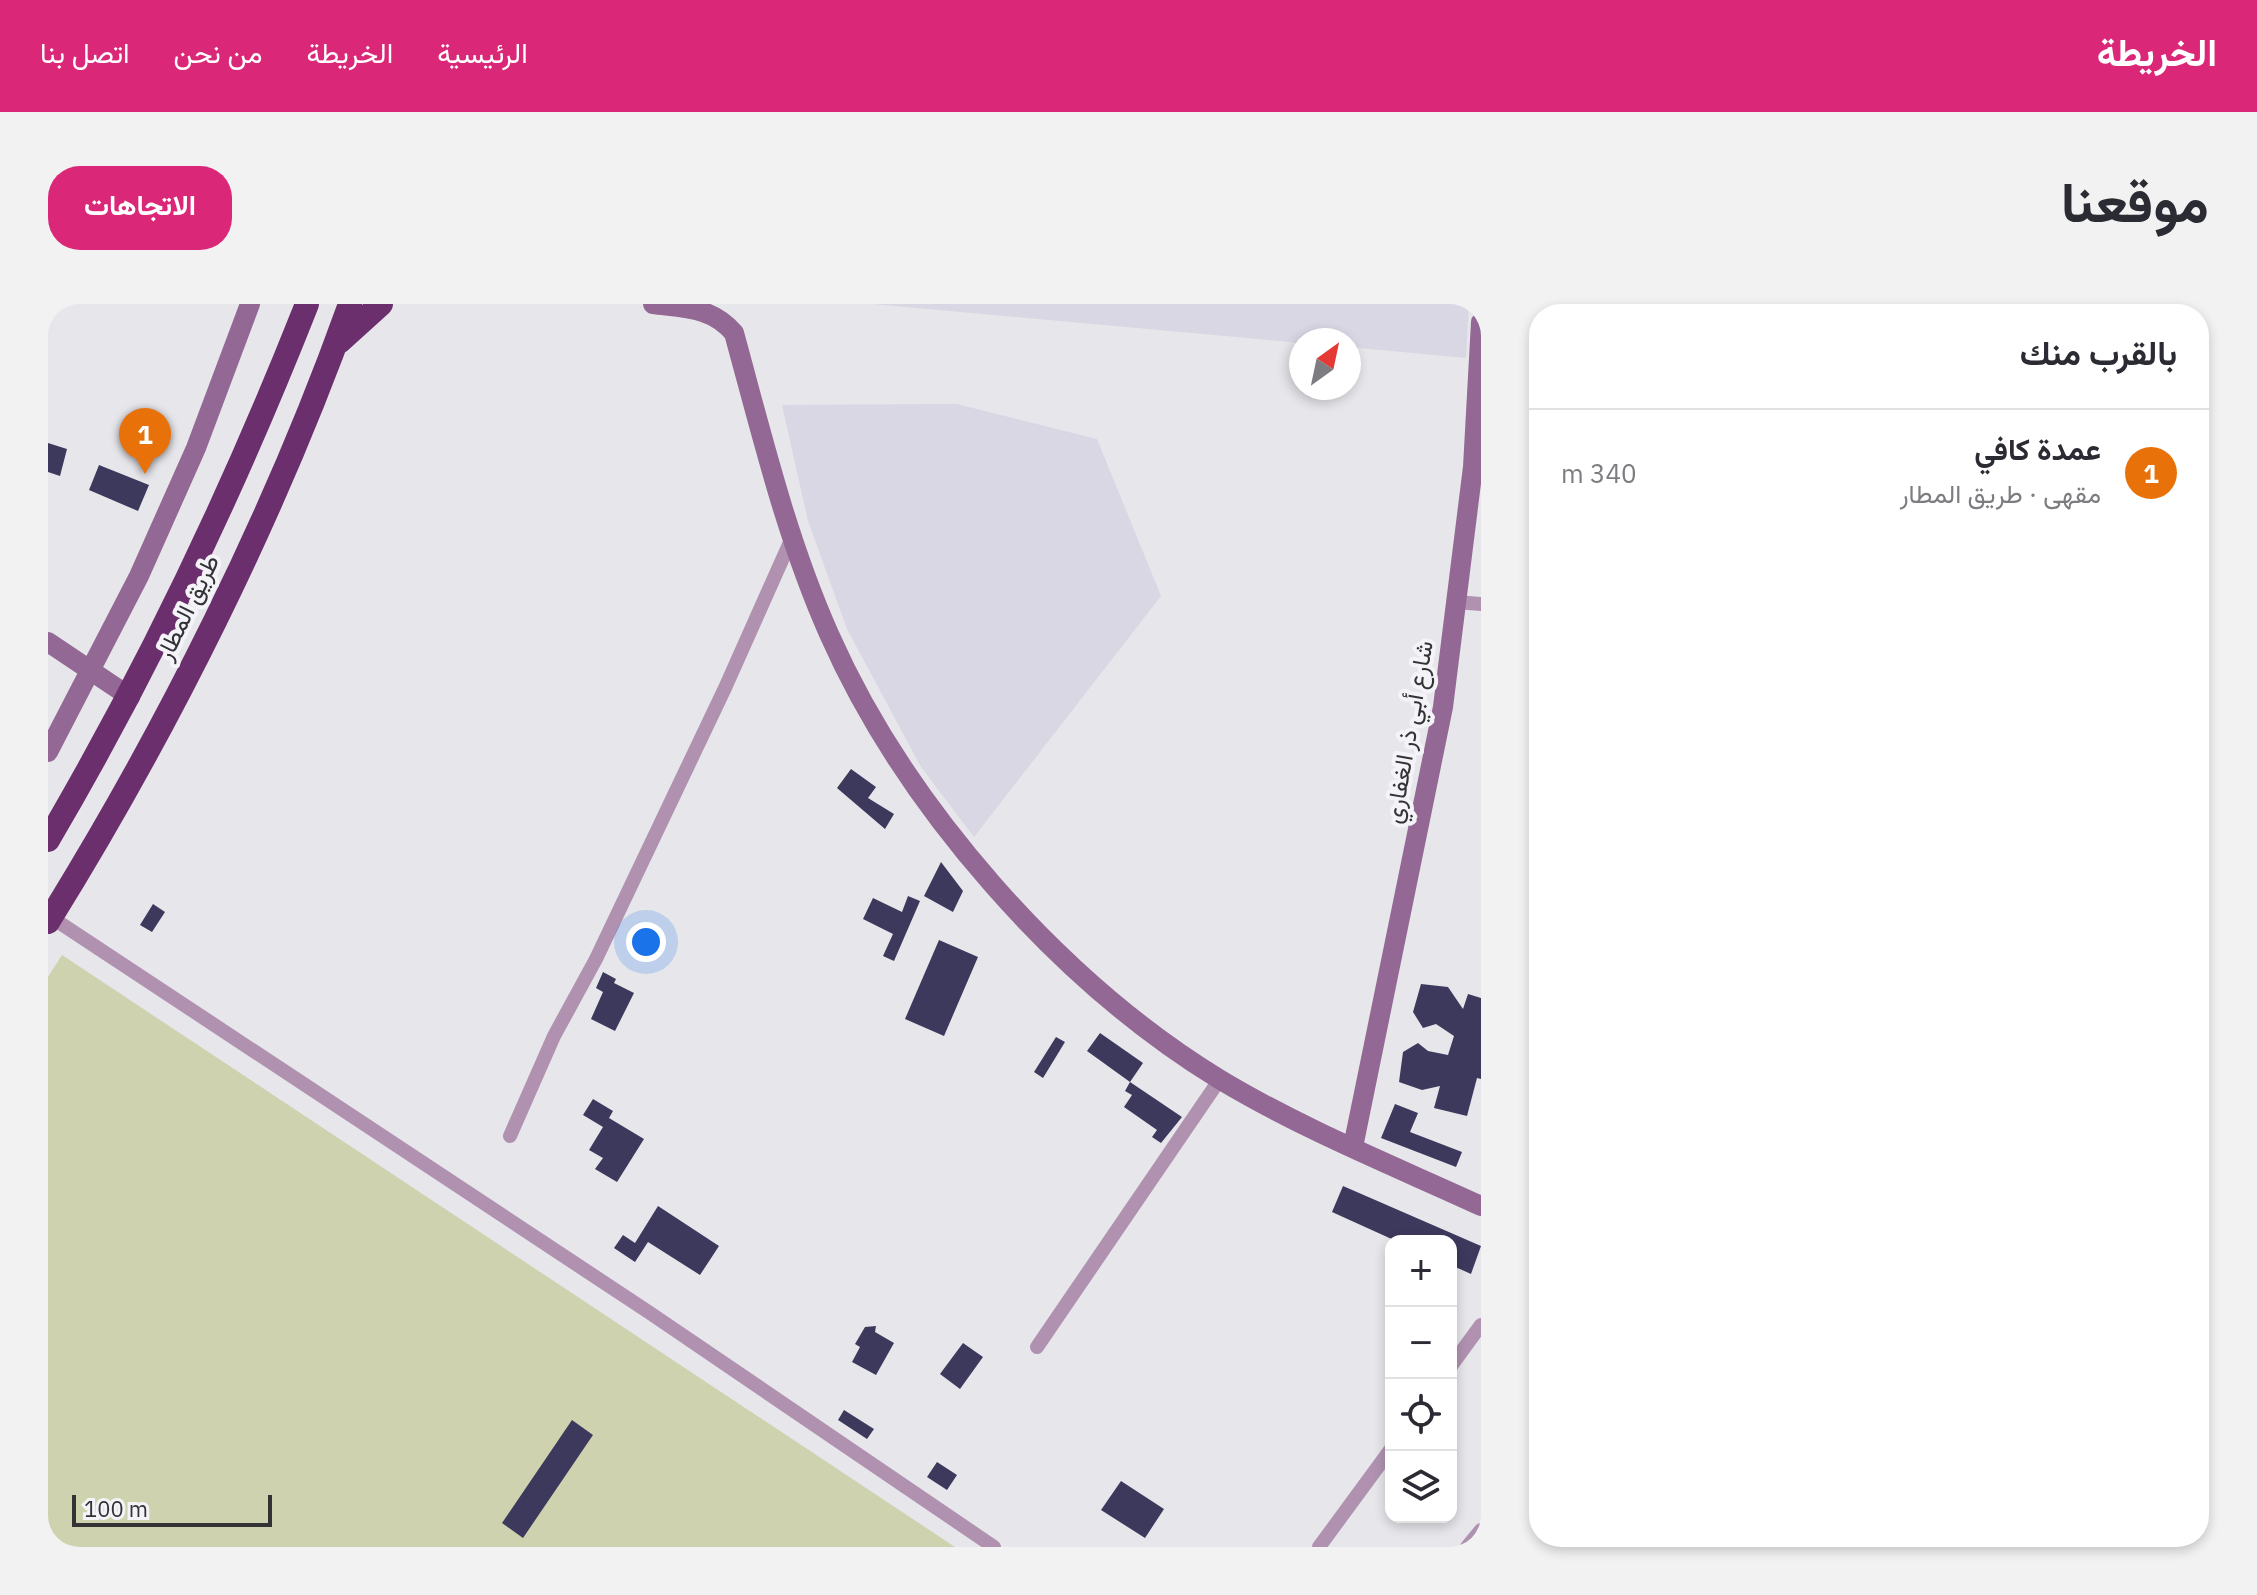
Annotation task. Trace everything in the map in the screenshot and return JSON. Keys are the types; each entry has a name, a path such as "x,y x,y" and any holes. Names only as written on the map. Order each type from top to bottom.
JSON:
{"highway":[{"name":"طريق المطار","path":"48,840 130,697 248,447 307,304"},
{"name":"طريق المطار","path":"50,920 114,812 209,629 335,347 350,304"},
{"path":"335,347 381,304"}],"street":[{"path":"48,752 139,576 196,448 250,304"},
{"path":"653,304 701,309 725,322 734,333 791,540 829,635 854,686 934,814 1014,908 1121,1012 1220,1079 1353,1147 1481,1206"},
{"name":"شارع أبي ذر الغفاري","path":"1353,1147 1443,707 1477,467 1481,322"},
{"path":"510,1136 554,1036 596,959 725,688 791,540"},
{"path":"1456,602 1481,604"},
{"path":"48,642 130,697"},
{"path":"50,920 650,1313 994,1547"},
{"path":"1037,1347 1220,1079"},
{"path":"1457,1358 1481,1325"},
{"path":"1319,1547 1390,1451"},
{"path":"1467,1547 1481,1530"}],"shaded area":[{"path":"873,304 1469,304 1466,358 1361,348 1361,328 1289,328 1289,342"},
{"path":"957,404 1097,439 1161,596 974,837 921,767 847,629 808,521 782,405"}],"green space":[{"path":"62,955 955,1547 48,1547 48,977"}],"building":[{"path":"48,443 67,449 60,476 48,472"},
{"path":"99,465 149,485 138,511 89,490"},
{"path":"851,769 876,787 868,798 894,814 885,829 837,788"},
{"path":"941,862 963,891 953,912 924,896"},
{"path":"908,896 920,901 894,961 883,956 893,934 863,919 873,898 902,912"},
{"path":"153,904 165,912 152,932 140,925"},
{"path":"939,940 978,957 944,1036 905,1019"},
{"path":"603,972 616,979 614,983 634,993 615,1031 591,1019 603,992 596,988"},
{"path":"1421,984 1448,987 1463,1009 1468,994 1481,998 1481,1079 1477,1078 1467,1116 1434,1108 1440,1086 1422,1090 1399,1082 1403,1052 1418,1043 1428,1051 1448,1055 1454,1036 1436,1024 1423,1028 1413,1012"},
{"path":"1100,1033 1143,1063 1130,1082 1087,1051"},
{"path":"1056,1037 1065,1042 1043,1078 1034,1072"},
{"path":"1130,1082 1182,1117 1161,1143 1152,1137 1157,1130 1124,1107 1132,1095 1125,1091"},
{"path":"593,1099 613,1111 609,1118 644,1139 617,1182 595,1169 603,1158 589,1150 603,1127 583,1115"},
{"path":"1395,1104 1418,1113 1410,1132 1462,1152 1456,1167 1381,1138"},
{"path":"1343,1186 1456,1235 1385,1236 1332,1212"},
{"path":"658,1206 719,1246 700,1275 648,1242 635,1262 614,1248 623,1235 635,1243"},
{"path":"1457,1236 1481,1246 1471,1274 1457,1268"},
{"path":"876,1326 875,1332 894,1343 876,1375 852,1362 860,1347 855,1344 865,1327"},
{"path":"963,1343 983,1357 960,1389 940,1374"},
{"path":"844,1410 874,1429 867,1439 838,1420"},
{"path":"572,1420 593,1435 523,1538 502,1523"},
{"path":"937,1462 957,1475 947,1490 927,1477"},
{"path":"1121,1481 1164,1509 1145,1538 1101,1510"}],"place":[{"name":"عمدة كافي","path":"145,474"}]}
